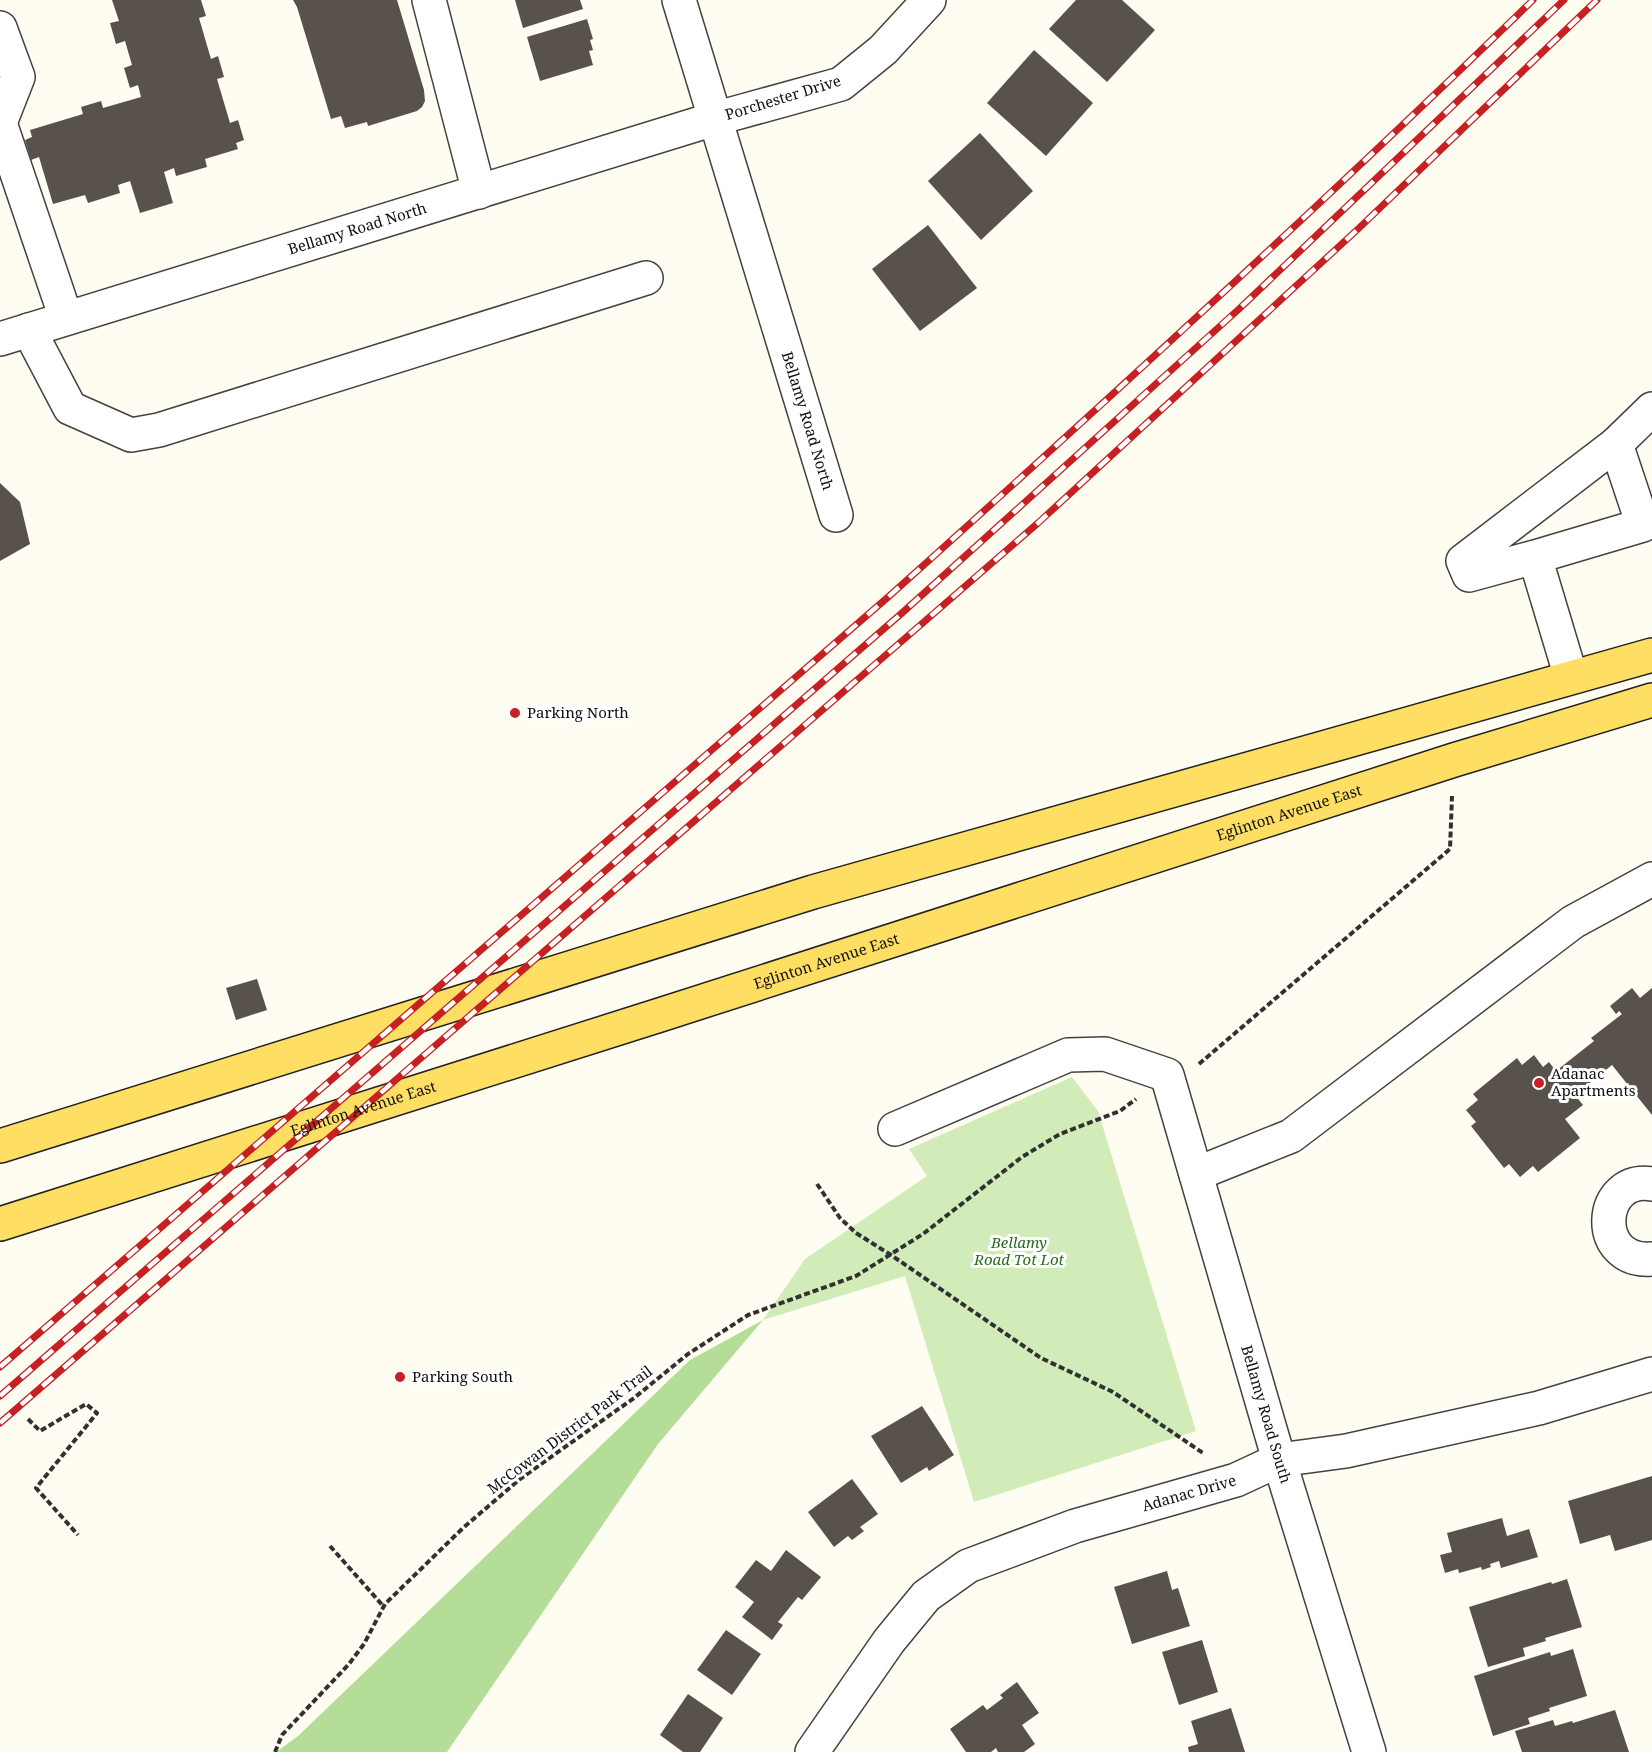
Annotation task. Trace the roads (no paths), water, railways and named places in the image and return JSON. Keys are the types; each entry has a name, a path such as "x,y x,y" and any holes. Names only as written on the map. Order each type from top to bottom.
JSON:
{"main road":[{"path":"0,1146 813,892 1652,655"},
{"name":"Eglinton Avenue East","path":"0,1224 674,1011 1454,760 1652,700"}],"street":[{"path":"429,0 479,192"},
{"name":"Bellamy Road North","path":"679,0 836,515"},
{"name":"Porchester Drive","path":"714,119 841,84 883,50 929,0"},
{"path":"0,28 18,77 0,123 66,318"},
{"name":"Bellamy Road North","path":"15,334 714,119"},
{"path":"15,334 70,408 131,435 159,430 646,278"},
{"path":"1616,444 1643,525 1468,575 1463,561 1616,444 1652,410"},
{"path":"1535,557 1571,678"},
{"path":"1196,1174 1291,1136 1573,922 1652,879"},
{"name":"Bellamy Road South","path":"895,1129 1068,1055 1105,1054 1167,1075 1279,1460 1369,1752"},
{"path":"1652,1184 1636,1185 1624,1190 1609,1210 1608,1223 1610,1235 1616,1246 1637,1259 1652,1259"},
{"name":"Adanac Drive","path":"812,1752 890,1641 926,1596 968,1566 1075,1526 1236,1480 1279,1460 1346,1451 1539,1408 1652,1374"}],"railway":[{"path":"0,1367 887,598 1213,302 1533,0"},
{"path":"0,1396 902,613 1239,309 1564,0"},
{"path":"0,1423 1038,523 1358,229 1597,0"}],"place":[{"name":"Parking North","path":"515,713"},
{"name":"Adanac Apartments","path":"1539,1083"},
{"name":"Parking South","path":"400,1377"}],"park label":[{"name":"Bellamy Road Tot Lot","path":"1019,1252"}]}
